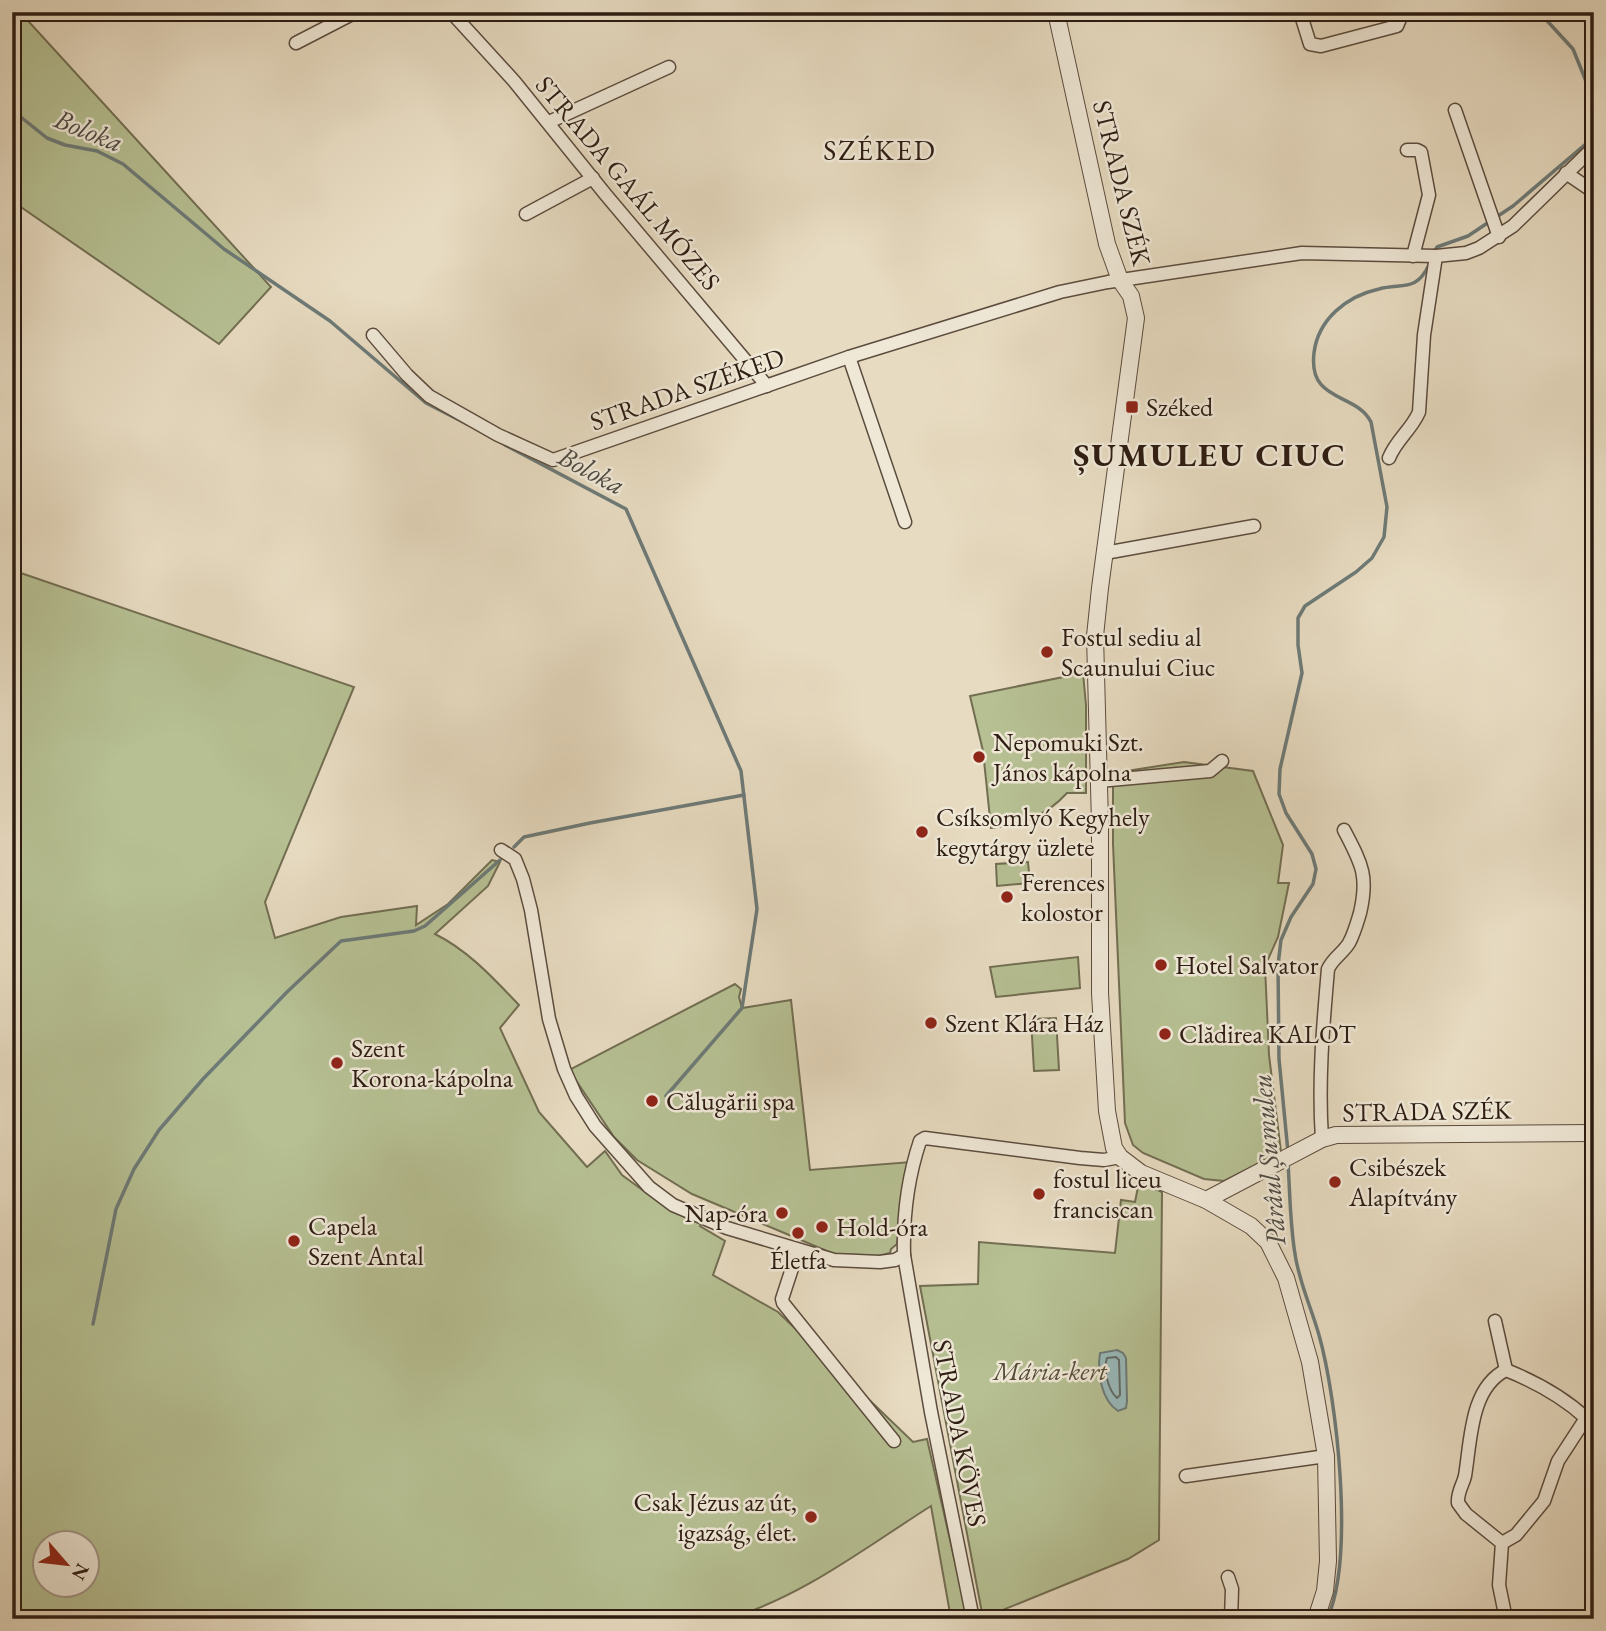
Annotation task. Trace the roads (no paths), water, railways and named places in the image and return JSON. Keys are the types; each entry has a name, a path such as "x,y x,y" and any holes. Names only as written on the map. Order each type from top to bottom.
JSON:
{"street":[{"path":"296,43 356,12"},
{"name":"STRADA GAÁL MÓZES","path":"451,12 549,122 767,386"},
{"name":"STRADA SZÉK","path":"1056,12 1107,244 1120,281 1131,296 1136,318 1096,636 1100,993 1107,1111 1114,1149 1120,1157"},
{"path":"1300,12 1310,44 1321,46 1397,26 1400,19 1398,12"},
{"path":"549,122 669,67"},
{"path":"1455,110 1499,237"},
{"name":"STRADA SZÉKED","path":"373,335 429,396 498,435 553,460 849,357 1060,292 1302,253 1436,256 1466,253 1499,237 1513,226 1594,147"},
{"path":"1407,150 1421,152 1429,186 1413,256"},
{"path":"1566,173 1594,192"},
{"path":"526,214 593,178"},
{"path":"1389,458 1395,444 1415,422 1419,412 1424,335 1436,256"},
{"path":"849,357 905,522"},
{"path":"1105,553 1254,526"},
{"path":"1099,781 1210,771 1222,761"},
{"path":"1322,1139 1319,1061 1328,969 1352,938 1365,887 1365,876 1344,830"},
{"path":"501,850 515,859 523,879 555,1044 576,1096 595,1126 649,1187 673,1205 727,1228 798,1250 834,1259 872,1262 888,1262 904,1255"},
{"name":"STRADA SZÉK","path":"1206,1200 1322,1139 1336,1135 1594,1133"},
{"name":"STRADA KÖVES","path":"973,1619 931,1412 904,1255 907,1205 920,1141 925,1138 1104,1160 1120,1157"},
{"path":"1120,1157 1141,1173 1206,1200 1260,1234 1268,1242 1280,1265 1293,1298 1310,1362 1326,1456 1328,1561 1325,1591 1316,1619"},
{"path":"798,1250 783,1303 894,1441"},
{"path":"1494,1321 1506,1370 1562,1398 1590,1419 1558,1461 1544,1501 1531,1520 1516,1535 1502,1543"},
{"path":"1502,1543 1466,1514 1458,1503 1458,1497 1464,1481 1474,1418 1483,1390 1497,1375 1506,1370"},
{"path":"1186,1476 1326,1456"},
{"path":"1502,1543 1499,1585 1506,1619"},
{"path":"1228,1577 1232,1589 1231,1619"}],"water":[{"path":"1117,1350 1126,1358 1127,1401 1126,1408 1118,1411 1104,1393 1099,1369 1100,1353"}],"waterway":[{"name":"Pârâul Șumuleu","path":"1539,12 1573,49 1594,101"},
{"name":"Boloka","path":"12,110 47,138 65,145 97,151 123,164 224,249 330,321 426,403 467,424"},
{"name":"Pârâul Șumuleu","path":"1433,254 1437,247 1468,236 1513,206 1594,137"},
{"name":"Pârâul Șumuleu","path":"1288,1152 1279,1059 1278,965 1281,940 1291,917 1313,884 1316,869 1312,854 1286,813 1279,794 1280,769 1302,673 1298,618 1305,606 1372,558 1384,537 1387,507 1371,422 1364,412 1325,389 1318,381 1314,369 1314,353 1321,330 1345,303 1367,292 1414,283 1429,265"},
{"name":"Boloka","path":"505,445 626,509 741,771 757,909 742,1008 666,1096"},
{"path":"514,847 524,837 744,795"},
{"path":"93,1324 116,1209 134,1169 159,1130 203,1079 287,992 341,941 414,931 425,926 500,860"},
{"name":"Pârâul Șumuleu","path":"1288,1163 1295,1254 1326,1363 1337,1437 1342,1520 1340,1558 1335,1592 1327,1619"}],"place":[{"name":"Széked","path":"1132,407"},
{"name":"Fostul sediu al Scaunului Ciuc","path":"1047,652"},
{"name":"Nepomuki Szt. János kápolna","path":"979,757"},
{"name":"Csíksomlyó Kegyhely kegytárgy üzlete","path":"922,832"},
{"name":"Ferences kolostor","path":"1007,897"},
{"name":"Hotel Salvator","path":"1161,965"},
{"name":"Szent Klára Ház","path":"931,1023"},
{"name":"Clădirea KALOT","path":"1165,1034"},
{"name":"Szent Korona-kápolna","path":"337,1063"},
{"name":"Călugării spa","path":"652,1101"},
{"name":"Csibészek Alapítvány","path":"1335,1182"},
{"name":"fostul liceu franciscan","path":"1039,1194"},
{"name":"Nap-óra","path":"782,1213"},
{"name":"Hold-óra","path":"822,1227"},
{"name":"Életfa","path":"798,1233"},
{"name":"Capela Szent Antal","path":"294,1241"},
{"name":"Csak Jézus az út, igazság, élet.","path":"811,1517"}],"district":[{"name":"SZÉKED","path":"880,150"},
{"name":"ȘUMULEU CIUC","path":"1210,454"}],"park label":[{"name":"Mária-kert","path":"1050,1371"}]}
